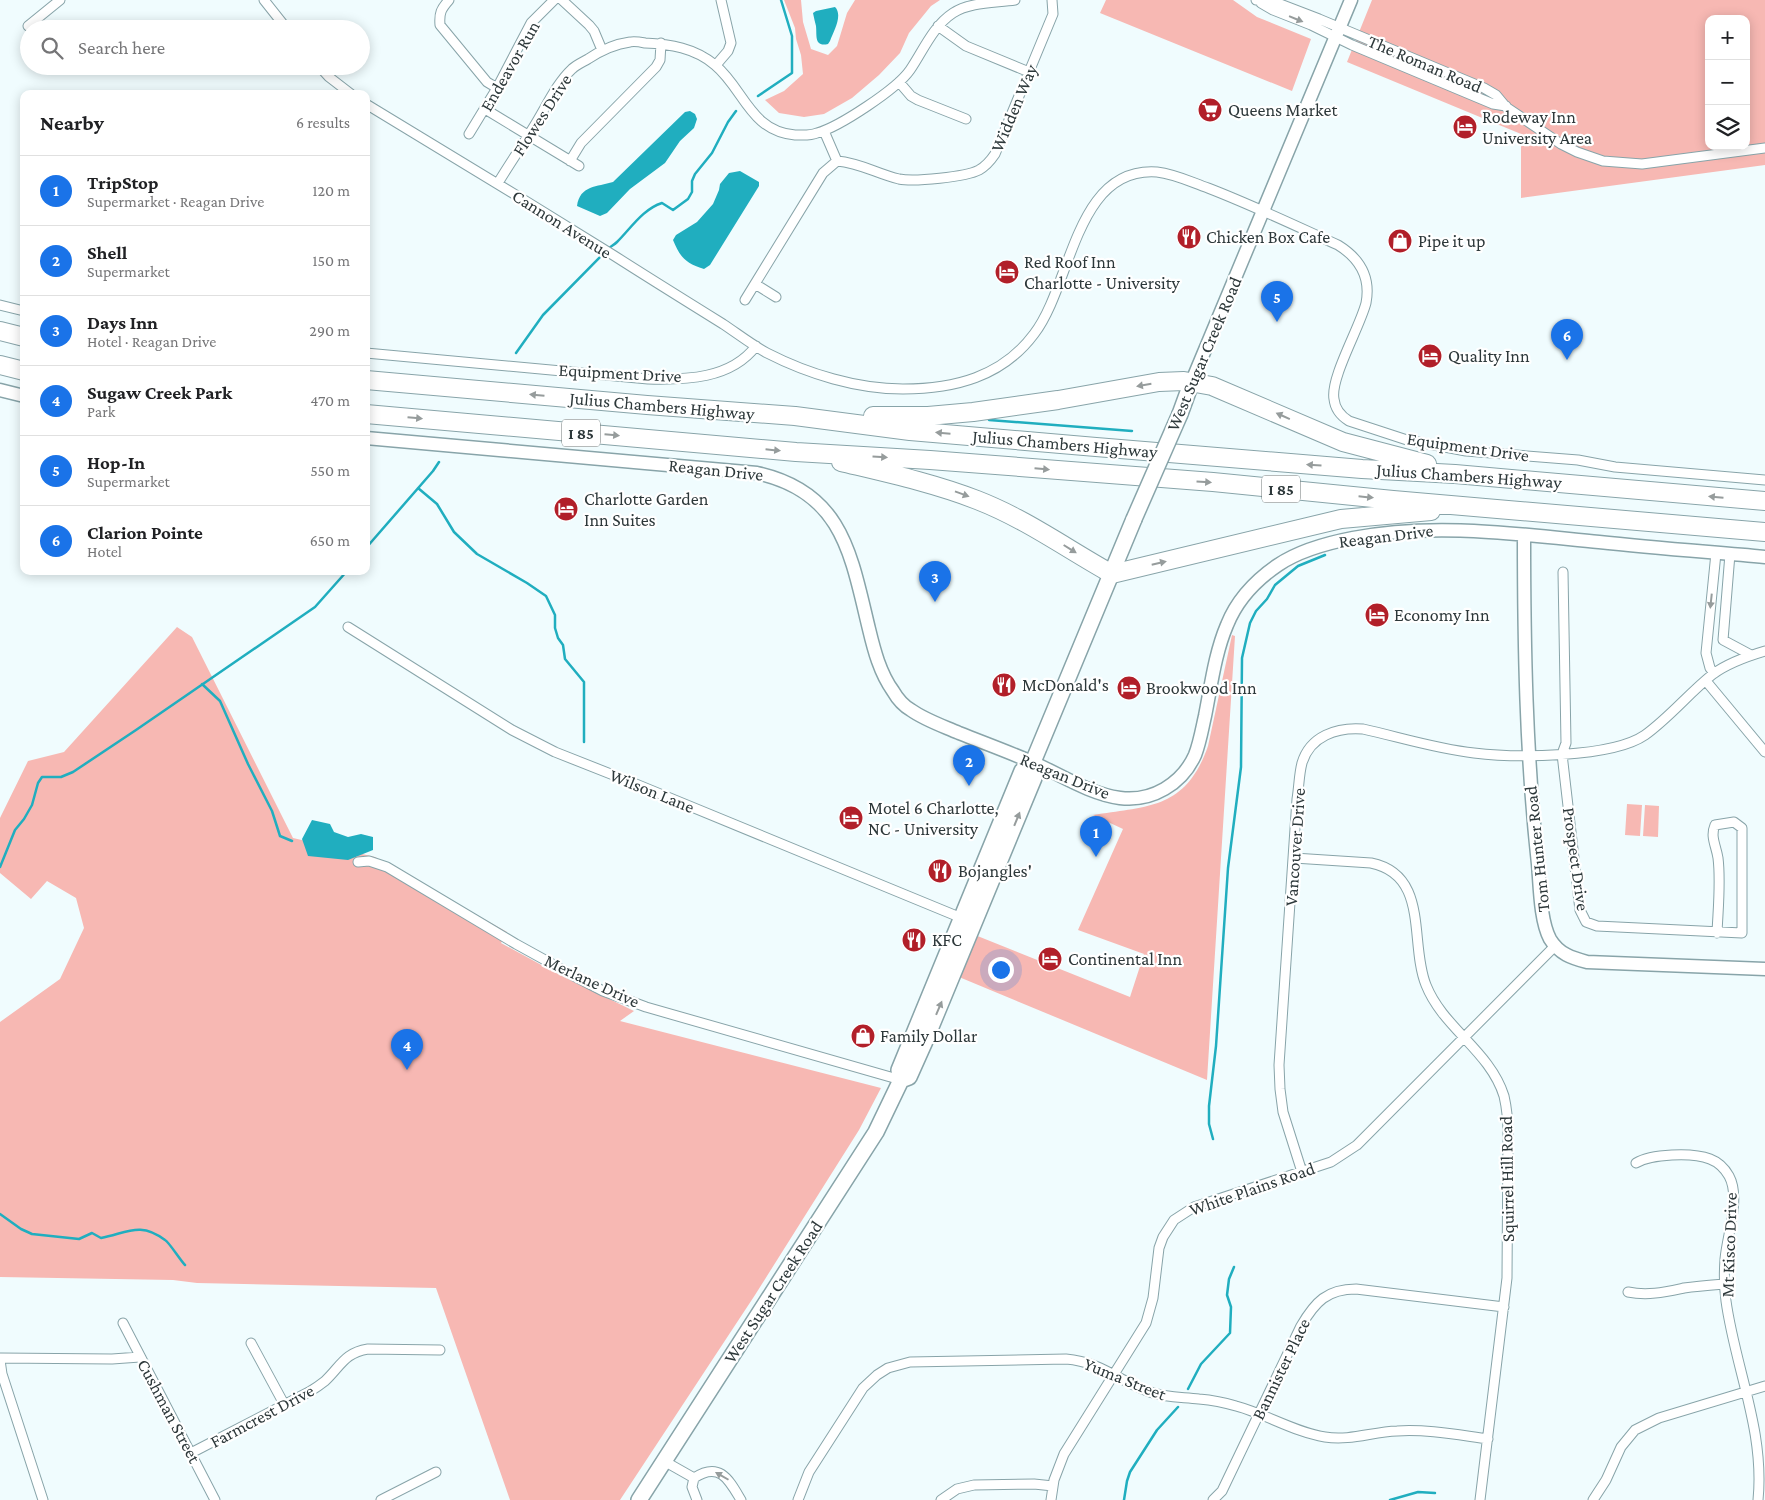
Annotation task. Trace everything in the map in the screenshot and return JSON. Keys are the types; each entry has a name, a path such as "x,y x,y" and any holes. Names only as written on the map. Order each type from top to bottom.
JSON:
{"highway":[{"path":"0,330 20,336"},
{"path":"0,365 20,370"},
{"name":"Julius Chambers Highway","path":"370,380 795,416 910,430 1096,447 1362,469 1467,475 1765,501"},
{"path":"795,416 928,416 973,412 1058,400 1158,382 1192,381 1212,386 1343,442 1467,475"},
{"name":"Julius Chambers Highway","path":"370,414 796,452 930,460 1213,482 1470,507 1765,532"},
{"path":"796,452 914,480 979,500 1031,525 1112,574 1341,519 1470,507"}],"main road":[{"name":"West Sugar Creek Road","path":"639,1500 872,1137 901,1080 899,1070 967,921 1022,771 1033,762 1134,519 1180,414 1192,381"}],"street":[{"path":"35,20 60,0"},
{"path":"264,0 280,20"},
{"path":"449,0 441,9 439,15 440,25 487,82 497,88"},
{"name":"Endeavor Run","path":"469,134 497,88 532,23 554,0"},
{"path":"562,0 590,25 602,50"},
{"path":"716,65 728,51 731,43 722,0"},
{"name":"Flowes Drive","path":"498,183 559,85 572,68 602,50 630,42 661,43 698,53 716,65 728,78 754,115 765,124 776,131 789,134 814,134 824,131 852,116 899,82 909,72 938,26 954,12 967,6 1015,0"},
{"name":"Widden Way","path":"836,161 853,163 898,179 910,180 966,174 979,170 989,163 995,154 1053,14 1052,0"},
{"path":"1256,0 1275,2 1338,33 1273,10 1256,0"},
{"name":"West Sugar Creek Road","path":"1192,381 1351,0"},
{"path":"938,26 966,46 1029,72"},
{"name":"The Roman Road","path":"1338,33 1493,104 1506,106 1561,144 1603,161 1642,164 1765,148"},
{"path":"570,161 581,143 656,67 660,60 661,43"},
{"path":"326,75 346,90"},
{"path":"899,82 911,96 918,100 966,119"},
{"name":"Cannon Avenue","path":"370,106 498,183 756,346"},
{"path":"485,109 579,166"},
{"path":"745,300 823,173 836,161 824,131"},
{"name":"Equipment Drive","path":"370,353 648,379 670,379 706,376 731,367 745,359 756,346 767,353 805,369 856,384 903,389 958,384 982,376 998,366 1034,335 1046,314 1090,208 1104,192 1120,180 1141,173 1159,172 1172,175 1247,204 1338,245 1352,255 1363,270 1368,290 1365,307 1333,392 1337,409 1349,421 1373,430 1436,446 1578,460 1616,467 1765,480"},
{"path":"755,284 776,297"},
{"path":"0,305 20,311"},
{"path":"0,390 20,395"},
{"name":"Reagan Drive","path":"370,438 757,473 789,483 817,501 837,526 848,550 882,673 898,698 911,710 943,726 1033,762 1066,778 1115,797 1136,799 1159,792 1180,777 1195,755 1200,741 1220,644 1235,608 1258,580 1281,562 1296,554 1332,542 1385,532 1441,529 1765,557"},
{"name":"Tom Hunter Road","path":"1524,535 1525,652 1531,798 1544,919 1548,935 1555,946"},
{"path":"1714,673 1710,668 1706,653 1716,553"},
{"path":"1730,554 1723,640 1751,655"},
{"name":"Prospect Drive","path":"1563,572 1566,742 1562,754 1580,910 1586,922 1597,926 1742,934 1742,828 1734,822 1715,824 1712,832 1718,859 1719,902 1717,932"},
{"name":"Wilson Lane","path":"348,627 512,730 555,752 967,921"},
{"path":"1528,755 1592,752 1622,746 1644,736 1714,673 1751,655 1765,651"},
{"path":"1706,681 1765,752"},
{"name":"Vancouver Drive","path":"1302,1172 1283,1112 1279,1065 1301,766 1309,748 1327,733 1344,729 1362,729 1473,753 1528,755"},
{"name":"Squirrel Hill Road","path":"1294,858 1371,863 1386,868 1400,877 1409,892 1412,903 1419,961 1426,985 1442,1014 1485,1061 1498,1081 1503,1095 1508,1117 1507,1278 1480,1500"},
{"name":"Merlane Drive","path":"358,862 369,861 387,867 516,944 610,994 646,1007 901,1080"},
{"path":"1555,946 1568,957 1587,962 1765,969"},
{"name":"White Plains Road","path":"1051,1500 1053,1486 1064,1454 1148,1316 1153,1298 1158,1248 1162,1237 1174,1220 1194,1207 1331,1162 1357,1145 1555,946"},
{"name":"Mt Kisco Drive","path":"1636,1164 1648,1157 1657,1155 1693,1156 1711,1159 1725,1170 1733,1186 1734,1196 1725,1259 1724,1284 1730,1323 1751,1389 1764,1442 1763,1477 1758,1500"},
{"path":"1628,1292 1644,1294 1666,1293 1724,1284"},
{"name":"Bannister Place","path":"1213,1500 1222,1491 1309,1312 1317,1303 1332,1293 1356,1289 1504,1307"},
{"name":"Cushman Street","path":"123,1323 215,1500"},
{"path":"251,1343 284,1404"},
{"name":"Farmcrest Drive","path":"191,1453 320,1385 342,1361 359,1350 368,1348 440,1350"},
{"path":"43,1500 2,1374 0,1359 112,1359 140,1356"},
{"name":"Yuma Street","path":"798,1500 809,1472 862,1388 876,1375 888,1368 910,1362 1081,1360 1099,1366 1159,1396 1219,1402 1241,1407 1325,1438 1347,1439 1408,1430 1488,1439"},
{"path":"1594,1500 1606,1480 1621,1447 1635,1430 1644,1424 1658,1418 1765,1386"},
{"path":"664,1461 694,1478"},
{"path":"381,1500 436,1472"},
{"path":"697,1500 692,1487 694,1478 702,1473 715,1472 727,1478 741,1500"},
{"path":"940,1500 957,1489 974,1485 1034,1484 1053,1486"}],"shaded area":[{"path":"784,0 801,0 803,22 811,49 828,55 837,46 847,13 855,0 940,0 931,6 909,33 900,53 879,75 852,98 824,114 804,117 779,113 765,100 784,91 803,74 795,28"},
{"path":"1106,0 1233,0 1257,17 1311,39 1292,91 1100,13"},
{"path":"1372,0 1765,0 1765,165 1521,198 1521,134 1347,62"},
{"path":"177,627 192,637 293,838 375,857 507,932 501,943 556,973 634,1011 620,1021 881,1088 859,1130 755,1295 620,1500 510,1500 436,1288 0,1277 0,1022 60,979 84,928 76,898 47,881 31,899 0,873 0,818 28,761 64,752"},
{"path":"1232,635 1235,636 1207,1080 959,977 975,935 1130,997 1144,954 1078,930 1123,829 1093,815 1148,806 1163,801 1177,793 1189,782 1199,767 1208,746"},
{"path":"1627,804 1642,805 1640,836 1625,835"},
{"path":"1645,805 1659,806 1658,837 1643,836"}],"water":[{"path":"835,7 838,19 830,41 828,44 820,44 817,40 813,13"},
{"path":"690,111 695,114 697,119 694,128 680,141 665,163 630,189 607,213 600,216 577,206 585,190 613,182 685,112"},
{"path":"740,171 759,182 759,186 710,265 704,269 688,262 678,251 673,240 676,235 697,222 713,204 720,184 729,173"},
{"path":"312,820 330,824 334,832 348,837 361,834 373,837 373,850 348,860 308,856 302,839"}],"waterway":[{"path":"758,96 792,73 792,36 781,0"},
{"path":"608,249 655,206 662,203 673,210 688,199 692,192 692,181 695,174 712,153 736,111"},
{"path":"516,353 543,315 604,253"},
{"path":"989,420 1132,431"},
{"path":"370,543 439,462"},
{"path":"418,488 437,504 454,532 477,554 546,596 555,615 555,628 558,638 563,645 565,659 584,682 584,742"},
{"path":"1213,1139 1209,1124 1209,1106 1216,1046 1228,868 1241,767 1242,658 1250,623 1256,611 1267,599 1275,585 1298,566 1325,555"},
{"path":"0,867 15,830 32,805 38,783 42,777 61,777 73,772 136,730 315,607 343,575"},
{"path":"202,684 220,701 248,764 272,811 280,836 292,841"},
{"path":"0,1214 21,1229 32,1234 79,1239 92,1233 101,1238 133,1230 148,1231 167,1241 185,1265"},
{"path":"1188,1389 1201,1364 1230,1333 1231,1307 1227,1295 1229,1279 1234,1267"},
{"path":"1124,1500 1130,1472 1157,1430 1178,1407"},
{"path":"1390,1500 1418,1492 1435,1493"}],"place":[{"name":"Queens Market","path":"1210,110"},
{"name":"Rodeway Inn University Area","path":"1465,127"},
{"name":"Chicken Box Cafe","path":"1189,237"},
{"name":"Pipe it up","path":"1400,241"},
{"name":"Red Roof Inn Charlotte - University","path":"1007,272"},
{"name":"Hop-In","path":"1277,322"},
{"name":"Quality Inn","path":"1430,356"},
{"name":"Clarion Pointe","path":"1567,360"},
{"name":"Charlotte Garden Inn Suites","path":"566,509"},
{"name":"Days Inn","path":"935,602"},
{"name":"Economy Inn","path":"1377,615"},
{"name":"McDonald's","path":"1004,685"},
{"name":"Brookwood Inn","path":"1129,688"},
{"name":"Shell","path":"969,786"},
{"name":"Motel 6 Charlotte, NC - University","path":"851,818"},
{"name":"TripStop","path":"1096,857"},
{"name":"Bojangles'","path":"940,871"},
{"name":"KFC","path":"914,940"},
{"name":"Continental Inn","path":"1050,959"},
{"name":"Family Dollar","path":"863,1036"},
{"name":"Sugaw Creek Park","path":"407,1070"}]}
